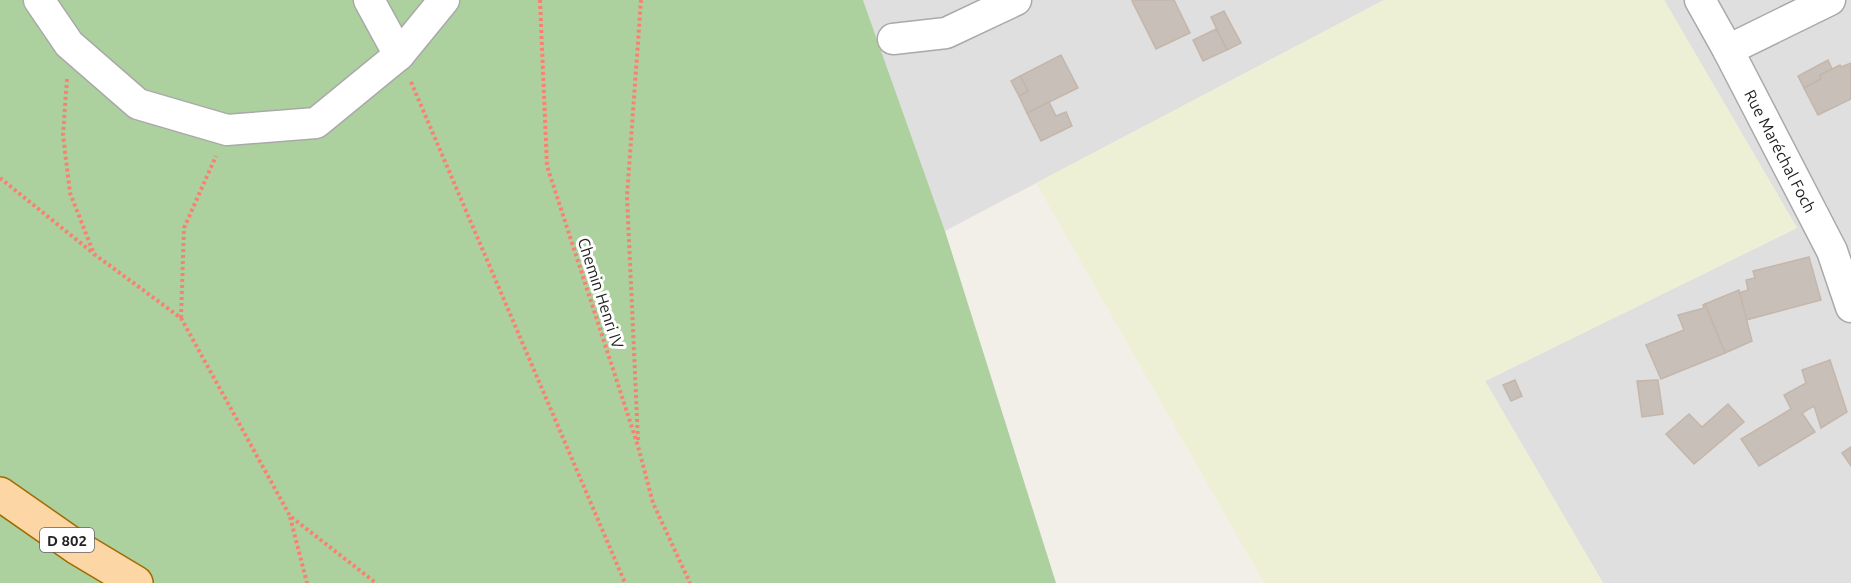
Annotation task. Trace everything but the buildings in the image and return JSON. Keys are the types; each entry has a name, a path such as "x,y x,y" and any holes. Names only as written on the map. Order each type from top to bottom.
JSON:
{"main road":[{"name":"D 802","path":"0,494 76,546 136,583"}],"street":[{"path":"39,0 69,44 138,104 227,130 316,123 399,55 444,0"},
{"path":"369,0 399,55"},
{"path":"894,39 946,33 1016,0"},
{"name":"Rue Maréchal Foch","path":"1700,0 1832,251 1851,307"},
{"path":"1728,50 1830,0"}],"path":[{"name":"Chemin Henri IV","path":"540,0 547,166 638,446 653,503 690,583"},
{"path":"638,446 627,196 641,0"},
{"path":"69,44 63,135 70,193 94,254"},
{"path":"399,55 625,583"},
{"path":"181,318 184,228 227,130"},
{"path":"0,178 94,254 181,318 290,516 307,583"},
{"path":"290,516 376,583"}],"shaded area":[{"path":"863,0 1384,0 945,231"},
{"path":"1664,0 1851,0 1851,583 1603,583 1485,381 1797,228"}],"green space":[{"path":"0,0 863,0 945,231 1056,583 0,583"},
{"path":"1384,0 1664,0 1797,228 1485,381 1603,583 1264,583 1036,183"}]}
